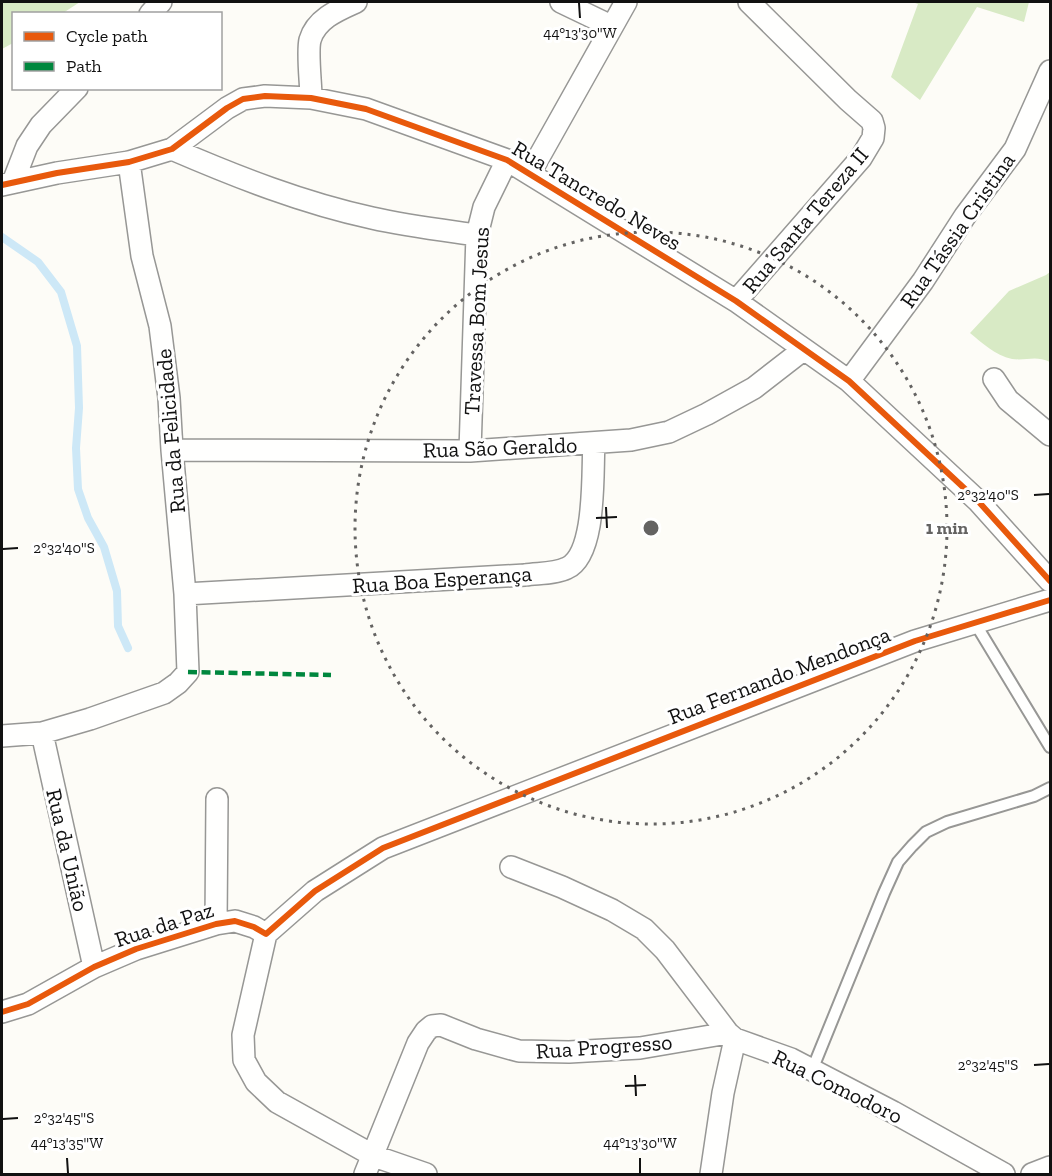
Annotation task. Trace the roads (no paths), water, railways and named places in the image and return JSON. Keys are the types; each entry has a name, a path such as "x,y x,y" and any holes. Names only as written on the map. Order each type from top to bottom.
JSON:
{"street":[{"path":"311,98 310,41 320,23 335,11 356,2"},
{"path":"561,2 611,26"},
{"path":"530,173 626,2"},
{"name":"Rua Santa Tereza II","path":"736,301 861,158 873,138 874,128 872,120 848,100 749,2"},
{"name":"Rua Tássia Cristina","path":"849,381 923,281 965,216 1015,149 1050,71"},
{"path":"7,184 36,132 75,90"},
{"name":"Rua Tancredo Neves","path":"7,184 129,162 172,149 227,108 243,99 265,96 311,98 366,109 507,160 736,301 849,381 978,501 1050,581"},
{"path":"172,149 240,178 313,203 374,218 477,235"},
{"name":"Travessa Bom Jesus","path":"470,451 477,235 484,207 507,160"},
{"name":"Rua da Felicidade","path":"42,733 164,693 188,672 185,594 169,398 160,326 142,256 129,162"},
{"name":"Rua São Geraldo","path":"172,450 470,451 630,440 669,432 707,414 754,388 803,350"},
{"path":"994,380 1008,400 1050,435"},
{"name":"Rua Boa Esperança","path":"185,594 525,575 566,569 573,564 584,548 590,525 594,443"},
{"name":"Rua Fernando Mendonça","path":"266,934 315,891 383,848 915,641 1050,600"},
{"path":"2,736 42,733"},
{"name":"Rua da União","path":"42,733 94,967"},
{"path":"216,924 217,799"},
{"path":"511,867 612,910 644,929 665,950 731,1036 711,1174"},
{"name":"Rua da Paz","path":"2,1012 28,1004 94,967 136,950 216,924 235,921 254,927 266,934"},
{"path":"266,934 243,1035 243,1060 256,1082 277,1102 369,1165 426,1174"},
{"name":"Rua Progresso","path":"369,1165 418,1043 432,1026 441,1025 476,1039 519,1051 568,1052 640,1048 731,1036"},
{"name":"Rua Comodoro","path":"731,1036 791,1059 893,1112 1004,1174"},
{"path":"1033,1174 1050,1167"}],"lane":[{"path":"975,623 1050,747"},
{"path":"812,1070 898,862 926,832 947,822 1034,796 1050,788"}],"waterway":[{"path":"2,237 38,262 61,292 77,346 78,489 88,518 104,547 117,591 118,626 128,648"}]}
